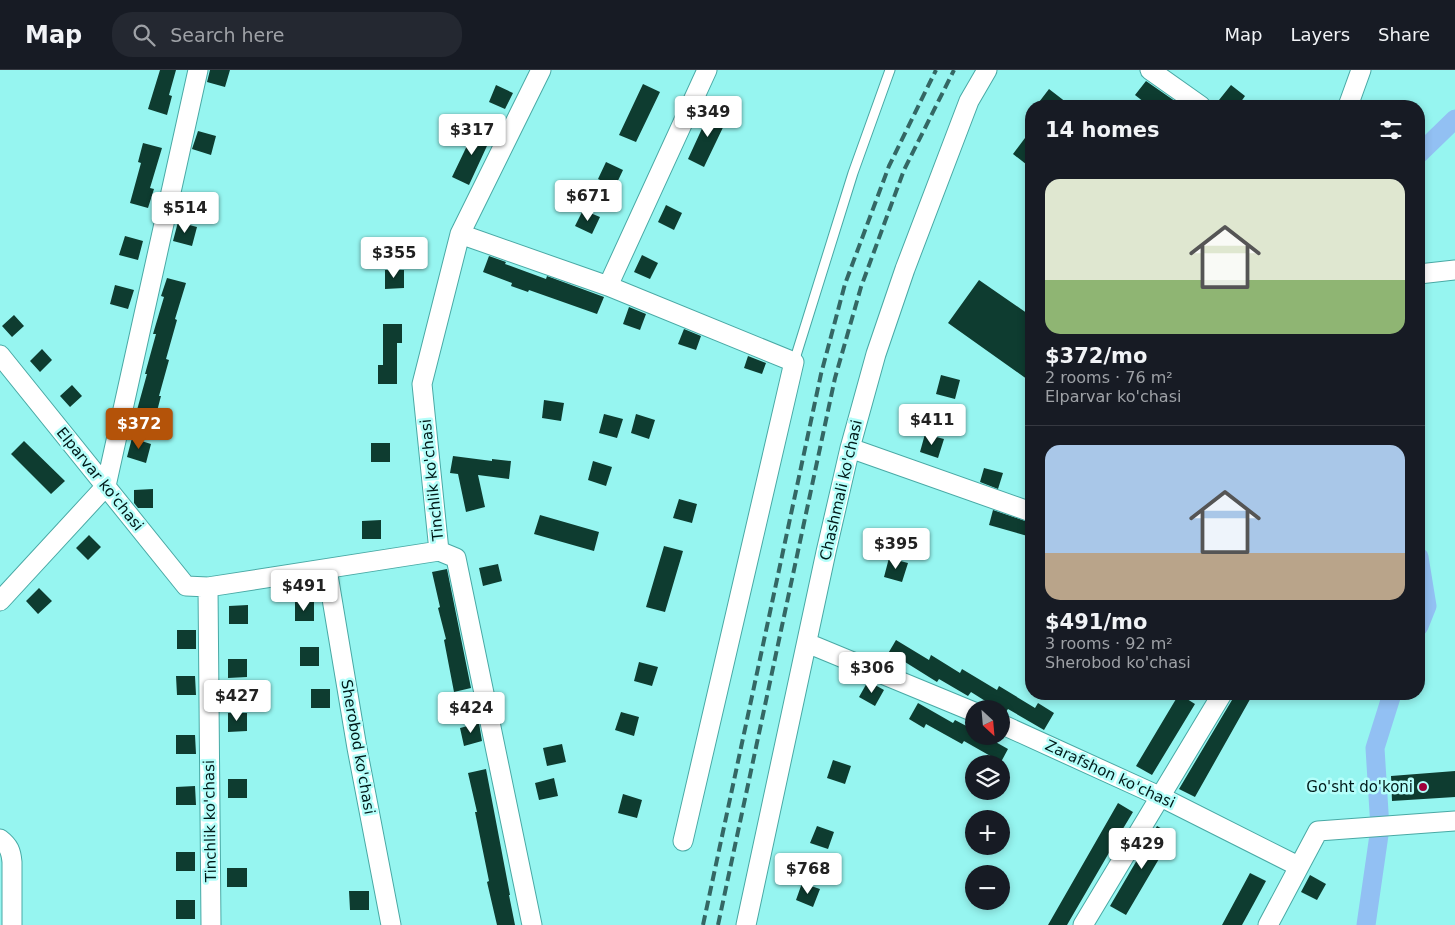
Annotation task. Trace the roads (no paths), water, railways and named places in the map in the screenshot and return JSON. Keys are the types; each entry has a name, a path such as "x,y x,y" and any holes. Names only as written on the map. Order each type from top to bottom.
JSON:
{"street":[{"path":"0,601 106,486 198,70"},
{"name":"Tinchlik ko'chasi","path":"211,925 208,587 439,551 422,384 460,234 541,70"},
{"path":"608,286 707,70"},
{"name":"Chashmali ko'chasi","path":"746,925 826,552 850,448 876,354 905,268 969,101 987,70"},
{"path":"1150,70 1192,100"},
{"path":"1350,100 1361,70"},
{"path":"460,234 608,286 794,362 683,841"},
{"path":"1425,273 1455,270"},
{"name":"Elparvar ko'chasi","path":"0,355 186,586 208,587"},
{"path":"850,448 1025,510"},
{"path":"439,551 456,558 532,925"},
{"name":"Sherobod ko'chasi","path":"327,569 357,748 391,925"},
{"path":"808,643 965,708"},
{"path":"1083,925 1218,700"},
{"name":"Zarafshon ko'chasi","path":"1010,728 1159,796 1298,866"},
{"path":"1268,925 1318,831 1455,821"},
{"path":"0,839 8,846 11,852 12,925"}],"lane":[{"path":"794,362 853,173 890,70"}],"waterway":[{"path":"1425,148 1455,119"},
{"path":"1425,594 1427,606 1425,611"},
{"path":"1366,925 1380,828 1375,748 1390,700"}],"railway":[{"path":"703,925 821,374 845,284 889,166 936,70"},
{"path":"718,925 835,378 861,287 904,170 954,70"}],"place":[{"name":"Go'sht do'koni","path":"1423,787"}]}
